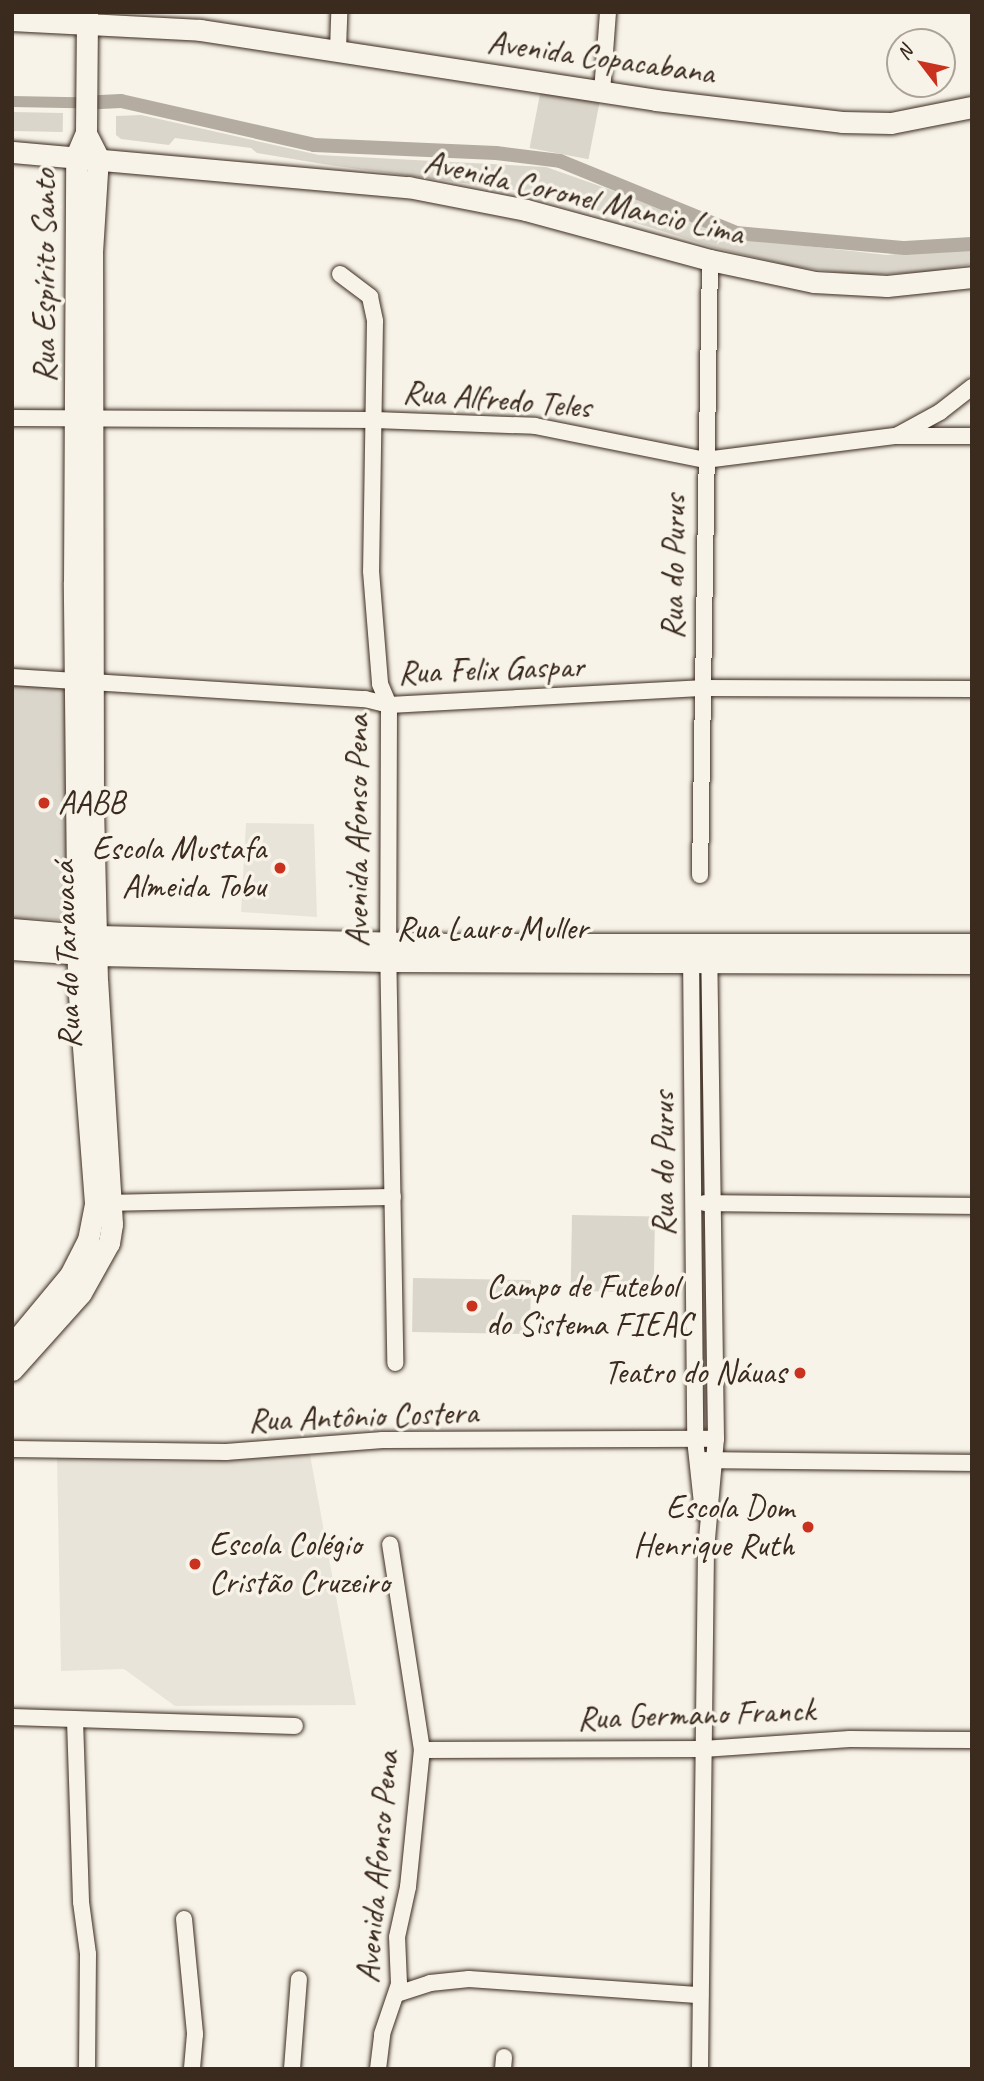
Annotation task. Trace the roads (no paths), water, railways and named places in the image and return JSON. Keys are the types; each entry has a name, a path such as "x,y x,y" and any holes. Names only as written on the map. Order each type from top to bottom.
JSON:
{"main road":[{"name":"Avenida Copacabana","path":"12,20 87,18 150,24 338,50 602,92 842,122 891,123 972,107"},
{"name":"Rua Espírito Santo","path":"84,420 76,156 86,133 87,18"},
{"name":"Rua Espírito Santo","path":"84,420 98,157 86,133"},
{"name":"Avenida Coronel Mancio Lima","path":"12,152 98,157 421,189 526,210 780,277 849,285 923,285 972,277"},
{"name":"Rua do Tarauacá","path":"12,1370 65,1315 102,1259 109,1243 91,1039 88,945 84,420"},
{"name":"Rua Lauro Muller","path":"12,929 88,945"},
{"name":"Rua Lauro Muller","path":"700,954 972,944"},
{"name":"Rua Lauro Muller","path":"12,949 88,945 700,954 972,963"},
{"name":"Rua do Tarauacá","path":"12,1345 70,1275 104,1202"}],"street":[{"path":"338,50 339,12"},
{"path":"602,92 608,12"},
{"name":"Rua do Purus","path":"700,874 710,260"},
{"name":"Avenida Afonso Pena","path":"340,274 365,291 374,308 372,616 380,684 389,705 388,951 395,1363"},
{"path":"896,436 940,412 972,387"},
{"name":"Rua Alfredo Teles","path":"12,418 375,420 535,426 705,460 896,436 972,436"},
{"name":"Rua Felix Gaspar","path":"12,677 365,699 389,705 701,688 972,689"},
{"name":"Rua do Purus","path":"700,954 695,1203 695,1439 706,1550"},
{"name":"Rua do Purus","path":"700,954 714,1203 716,1439 706,1550 700,2069"},
{"path":"104,1202 393,1197"},
{"path":"695,1203 972,1206"},
{"name":"Rua Antônio Costera","path":"12,1449 226,1452 383,1440 716,1439"},
{"path":"697,1460 972,1463"},
{"name":"Avenida Afonso Pena","path":"378,2069 382,2034 397,1994 397,1937 408,1886 422,1750 390,1544"},
{"path":"12,1717 295,1726"},
{"path":"75,1720 81,1902 88,1954 87,2069"},
{"name":"Rua Germano Franck","path":"422,1750 703,1749 850,1740 972,1740"},
{"path":"184,1919 195,2034 192,2069"},
{"path":"292,2069 299,1979"},
{"path":"397,1994 430,1983 469,1979 700,1994"}],"waterway":[{"path":"80,103 121,101 314,145 496,153 560,161 736,233 905,248 972,244"}],"place":[{"name":"AABB","path":"44,803"},
{"name":"Escola Mustafa Almeida Tobu","path":"280,868"},
{"name":"Campo de Futebol do Sistema FIEAC","path":"472,1306"},
{"name":"Teatro do Náuas","path":"800,1373"},
{"name":"Escola Dom Henrique Ruth","path":"808,1527"},
{"name":"Escola Colégio Cristão Cruzeiro","path":"195,1564"}]}
